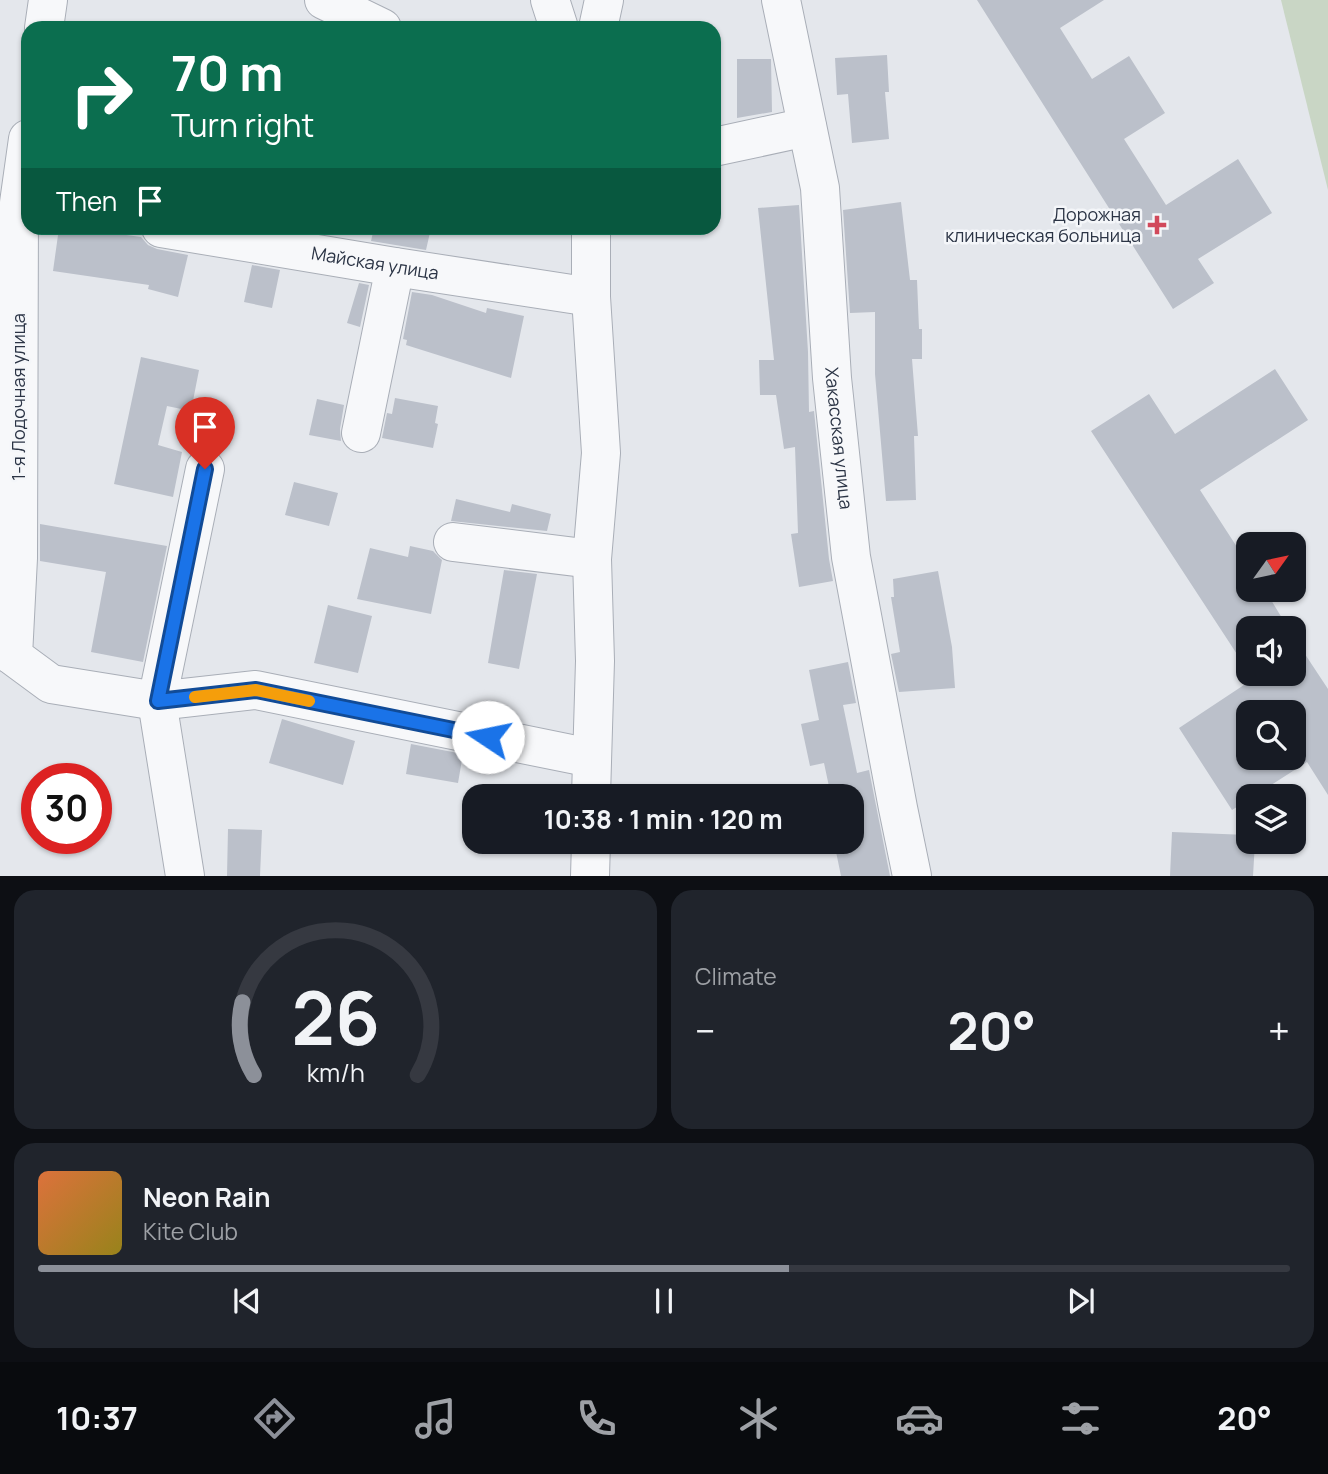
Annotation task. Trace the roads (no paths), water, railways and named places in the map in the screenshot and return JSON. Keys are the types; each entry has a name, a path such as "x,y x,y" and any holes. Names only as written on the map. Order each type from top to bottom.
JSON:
{"street":[{"path":"45,21 48,0"},
{"path":"324,0 368,21"},
{"path":"550,0 557,21"},
{"path":"599,21 604,0"},
{"name":"Хакасская улица","path":"781,0 820,188 832,378 851,557 912,876"},
{"path":"721,145 807,127"},
{"name":"1-я Лодочная улица","path":"23,235 18,558 13,656 51,684 158,701"},
{"name":"Майская улица","path":"203,235 591,297"},
{"path":"591,235 591,297 601,453 592,559 595,662 591,784"},
{"path":"361,433 395,267"},
{"path":"185,876 158,701 205,469"},
{"path":"453,542 592,559"},
{"path":"158,701 256,690 592,758"},
{"path":"590,876 591,854"}],"place":[{"name":"Дорожная клиническая больница","path":"1157,225"}]}
